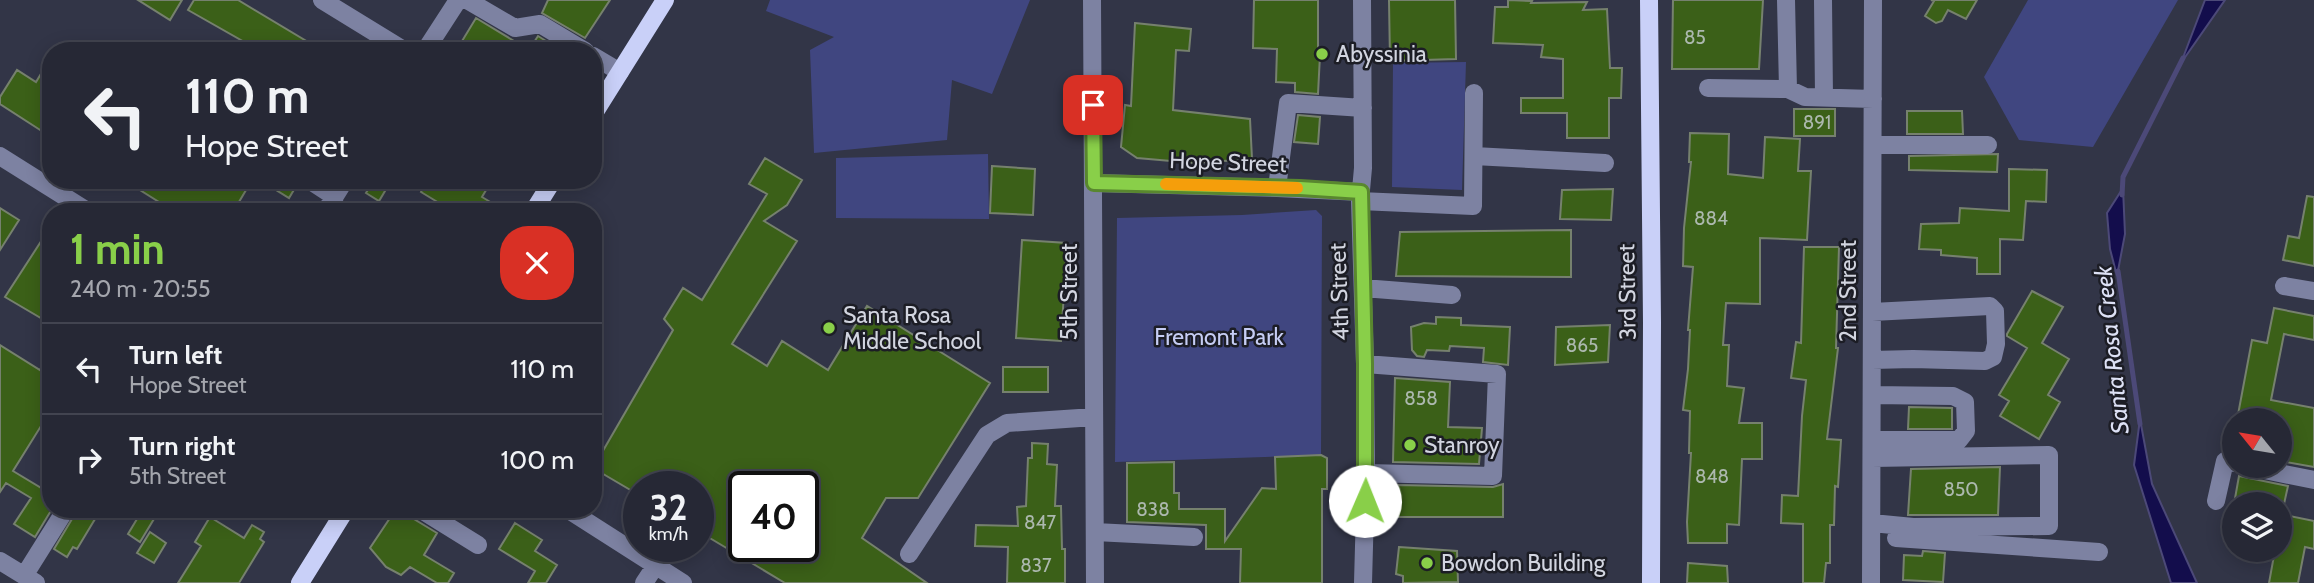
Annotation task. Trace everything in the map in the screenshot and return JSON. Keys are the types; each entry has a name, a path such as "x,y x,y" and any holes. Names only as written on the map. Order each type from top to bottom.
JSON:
{"main road":[{"path":"602,101 665,0"},
{"name":"3rd Street","path":"1649,0 1651,583"},
{"path":"300,583 340,518"}],"street":[{"path":"322,0 390,42"},
{"path":"431,42 458,0"},
{"path":"467,0 515,28 540,24 570,42"},
{"name":"5th Street","path":"1092,0 1095,583"},
{"name":"4th Street","path":"1362,0 1361,197 1366,473 1363,583"},
{"path":"1786,0 1788,89"},
{"path":"1824,0 1824,97"},
{"name":"2nd Street","path":"1871,583 1873,0"},
{"path":"602,61 620,72"},
{"path":"1708,88 1788,89 1805,97 1873,99"},
{"path":"1475,93 1474,156 1605,163"},
{"path":"1277,188 1288,103 1363,108"},
{"path":"1873,145 1988,145"},
{"path":"0,156 42,182"},
{"name":"Hope Street","path":"1094,183 1277,188 1473,206 1474,156"},
{"path":"52,189 75,203"},
{"path":"317,189 329,203"},
{"path":"2284,286 2314,291"},
{"path":"1363,288 1452,295"},
{"path":"1872,312 1990,306 1996,311 1996,344 1993,357 1985,361 1872,360"},
{"path":"1365,364 1497,374 1493,476 1366,473"},
{"path":"1872,395 1953,396 1965,402 1966,431 1959,440 1872,440"},
{"path":"909,554 987,435 1007,423 1094,417"},
{"path":"1872,458 2049,455 2049,526 1872,530"},
{"path":"2216,500 2222,474"},
{"path":"2292,476 2314,480"},
{"path":"0,561 30,579 61,518"},
{"path":"434,518 478,545"},
{"path":"581,518 684,583"},
{"path":"1872,530 2099,552"},
{"path":"1095,532 1194,537"},
{"path":"644,583 656,565"}],"green space":[{"path":"770,0 1030,0 992,94 952,80 947,140 814,153 810,50 834,37 766,11"},
{"path":"2028,0 2178,0 2093,147 2019,140 1984,77"},
{"path":"1466,62 1462,190 1392,187 1393,63"},
{"path":"988,154 989,219 836,218 836,158"},
{"name":"Fremont Park","path":"1316,210 1322,216 1321,455 1115,462 1117,218"}],"shaded area":[{"path":"2205,0 2225,0 2181,63"},
{"path":"2123,188 2125,234 2117,276 2110,249 2107,213"},
{"path":"2140,419 2152,484 2197,583 2171,583 2134,465"}],"building":[{"path":"138,0 182,0 170,20"},
{"path":"194,0 238,0 308,42 244,42 188,10"},
{"path":"548,0 610,0 585,38 542,13"},
{"path":"1254,0 1318,0 1318,94 1295,92 1295,83 1276,82 1277,49 1253,48"},
{"path":"1389,0 1455,0 1456,59 1390,61"},
{"path":"1508,0 1532,1 1531,3 1587,2 1583,10 1607,9 1610,68 1622,68 1621,98 1609,98 1609,138 1567,138 1567,113 1521,113 1521,98 1563,98 1563,59 1541,57 1543,45 1493,43 1495,7 1508,7"},
{"path":"1673,0 1763,0 1759,69 1672,69"},
{"path":"1931,0 1977,0 1966,19 1948,10 1942,21 1936,23 1925,16 1934,1"},
{"path":"476,18 516,42 461,42"},
{"path":"1135,23 1191,29 1189,51 1176,50 1173,110 1250,119 1252,159 1194,163 1137,158 1121,147 1125,105 1131,106"},
{"path":"538,36 548,42 534,42"},
{"path":"17,70 36,82 42,72 42,131 0,104 0,97"},
{"path":"1794,109 1835,109 1835,136 1794,136"},
{"path":"1907,111 1962,111 1963,134 1907,134"},
{"path":"1298,115 1320,117 1318,144 1294,142"},
{"path":"1690,133 1729,134 1728,174 1763,178 1765,137 1800,139 1798,171 1811,171 1807,240 1760,238 1760,304 1726,303 1723,345 1729,345 1727,386 1744,388 1739,423 1762,423 1762,459 1742,459 1739,525 1727,524 1727,543 1688,543 1690,411 1683,410 1688,369 1693,267 1683,266 1691,162"},
{"path":"1998,154 1997,172 1909,170 1909,156"},
{"path":"765,158 802,180 787,205 764,221 797,241 732,344 767,366 782,341 828,370 867,306 990,383 918,498 886,498 862,538 927,583 785,583 750,562 819,562 819,471 728,471 728,549 714,541 714,471 623,471 623,486 602,473 602,452 673,330 664,319 683,288 702,300 767,194 749,184"},
{"path":"992,166 1035,169 1033,215 990,213"},
{"path":"2009,169 2047,170 2046,202 2026,201 2023,240 2000,239 2000,274 1977,274 1977,258 1941,255 1941,250 1919,249 1921,224 1959,223 1960,208 2009,211"},
{"path":"138,189 247,189 238,203 161,203"},
{"path":"274,189 294,189 289,198"},
{"path":"368,189 386,189 379,201 366,193"},
{"path":"423,189 487,189 482,197 492,203 439,203 421,192"},
{"path":"1613,189 1611,220 1560,219 1562,190"},
{"path":"2307,196 2314,197 2314,266 2283,260 2288,236 2299,238"},
{"path":"0,208 19,220 0,250"},
{"path":"1571,230 1571,277 1396,276 1400,232"},
{"path":"42,240 42,319 5,297"},
{"path":"1022,240 1067,243 1061,341 1016,338"},
{"path":"1804,247 1839,247 1838,348 1827,439 1841,440 1838,487 1835,486 1834,525 1830,525 1830,563 1826,563 1824,583 1803,583 1803,524 1781,523 1782,495 1798,496 1806,380 1791,378 1796,342 1801,343"},
{"path":"2032,291 2063,307 2042,343 2069,359 2048,395 2060,402 2039,439 2000,416 2009,401 1999,395 2027,348 2007,334"},
{"path":"2274,308 2314,316 2314,340 2284,334 2271,400 2314,408 2314,467 2292,463 2292,408 2239,408 2252,340 2267,343"},
{"path":"1436,317 1461,318 1461,325 1510,327 1508,365 1483,362 1484,348 1450,346 1449,351 1427,350 1424,357 1417,356 1412,350 1411,327 1424,323 1436,324"},
{"path":"1610,325 1608,362 1555,365 1556,327"},
{"path":"0,345 40,370 42,367 42,427 13,471 42,489 42,518 47,518 35,537 14,524 31,498 6,483 0,492"},
{"path":"1003,367 1048,367 1048,392 1003,392"},
{"path":"1395,378 1450,382 1448,427 1482,428 1479,464 1393,462"},
{"path":"1909,407 1952,408 1952,429 1908,429"},
{"path":"1032,443 1048,444 1047,464 1057,465 1055,506 1061,506 1065,583 1007,583 1008,547 975,546 976,525 1018,526 1017,507 1026,506 1028,458 1032,458"},
{"path":"1321,455 1327,458 1327,489 1322,489 1322,583 1240,583 1241,549 1206,549 1206,525 1127,522 1127,463 1174,462 1174,493 1179,493 1179,509 1225,509 1225,541 1262,488 1276,489 1275,457"},
{"path":"2000,467 1998,515 1908,515 1911,469"},
{"path":"2239,478 2288,486 2287,492 2236,492"},
{"path":"1503,484 1503,517 1397,517 1398,485 1493,487"},
{"path":"2292,516 2314,521 2314,549 2305,547 2298,583 2269,583 2273,562 2292,562"},
{"path":"73,518 95,519 77,549 73,547 67,557 54,549"},
{"path":"138,518 155,518 140,542 128,534"},
{"path":"209,518 244,538 252,525 264,532 260,539 264,542 239,583 178,583 201,546 195,542"},
{"path":"390,518 414,518 437,533 424,555 454,573 448,583 437,583 410,567 401,575 386,567 370,548"},
{"path":"515,523 542,540 535,551 557,565 546,583 528,583 535,571 499,549"},
{"path":"150,532 166,543 154,563 137,553"},
{"name":"Bowdon Building","path":"1399,547 1457,551 1458,582 1403,583 1403,576 1396,574"},
{"path":"1923,551 1945,553 1943,582 1903,580 1904,555 1922,556"},
{"path":"1688,563 1727,566 1728,583 1687,583"}],"waterway":[{"name":"Santa Rosa Creek","path":"2122,195 2123,177 2183,58"},
{"name":"Santa Rosa Creek","path":"2118,271 2140,424"}],"slow traffic":[{"path":"1166,184 1297,188"}],"place":[{"name":"Abyssinia","path":"1322,54"},
{"name":"Santa Rosa Middle School","path":"829,328"},
{"name":"Stanroy","path":"1410,445"},
{"name":"Bowdon Building","path":"1427,563"}],"route":[{"path":"1093,105 1094,183 1361,192 1365,501"}]}
